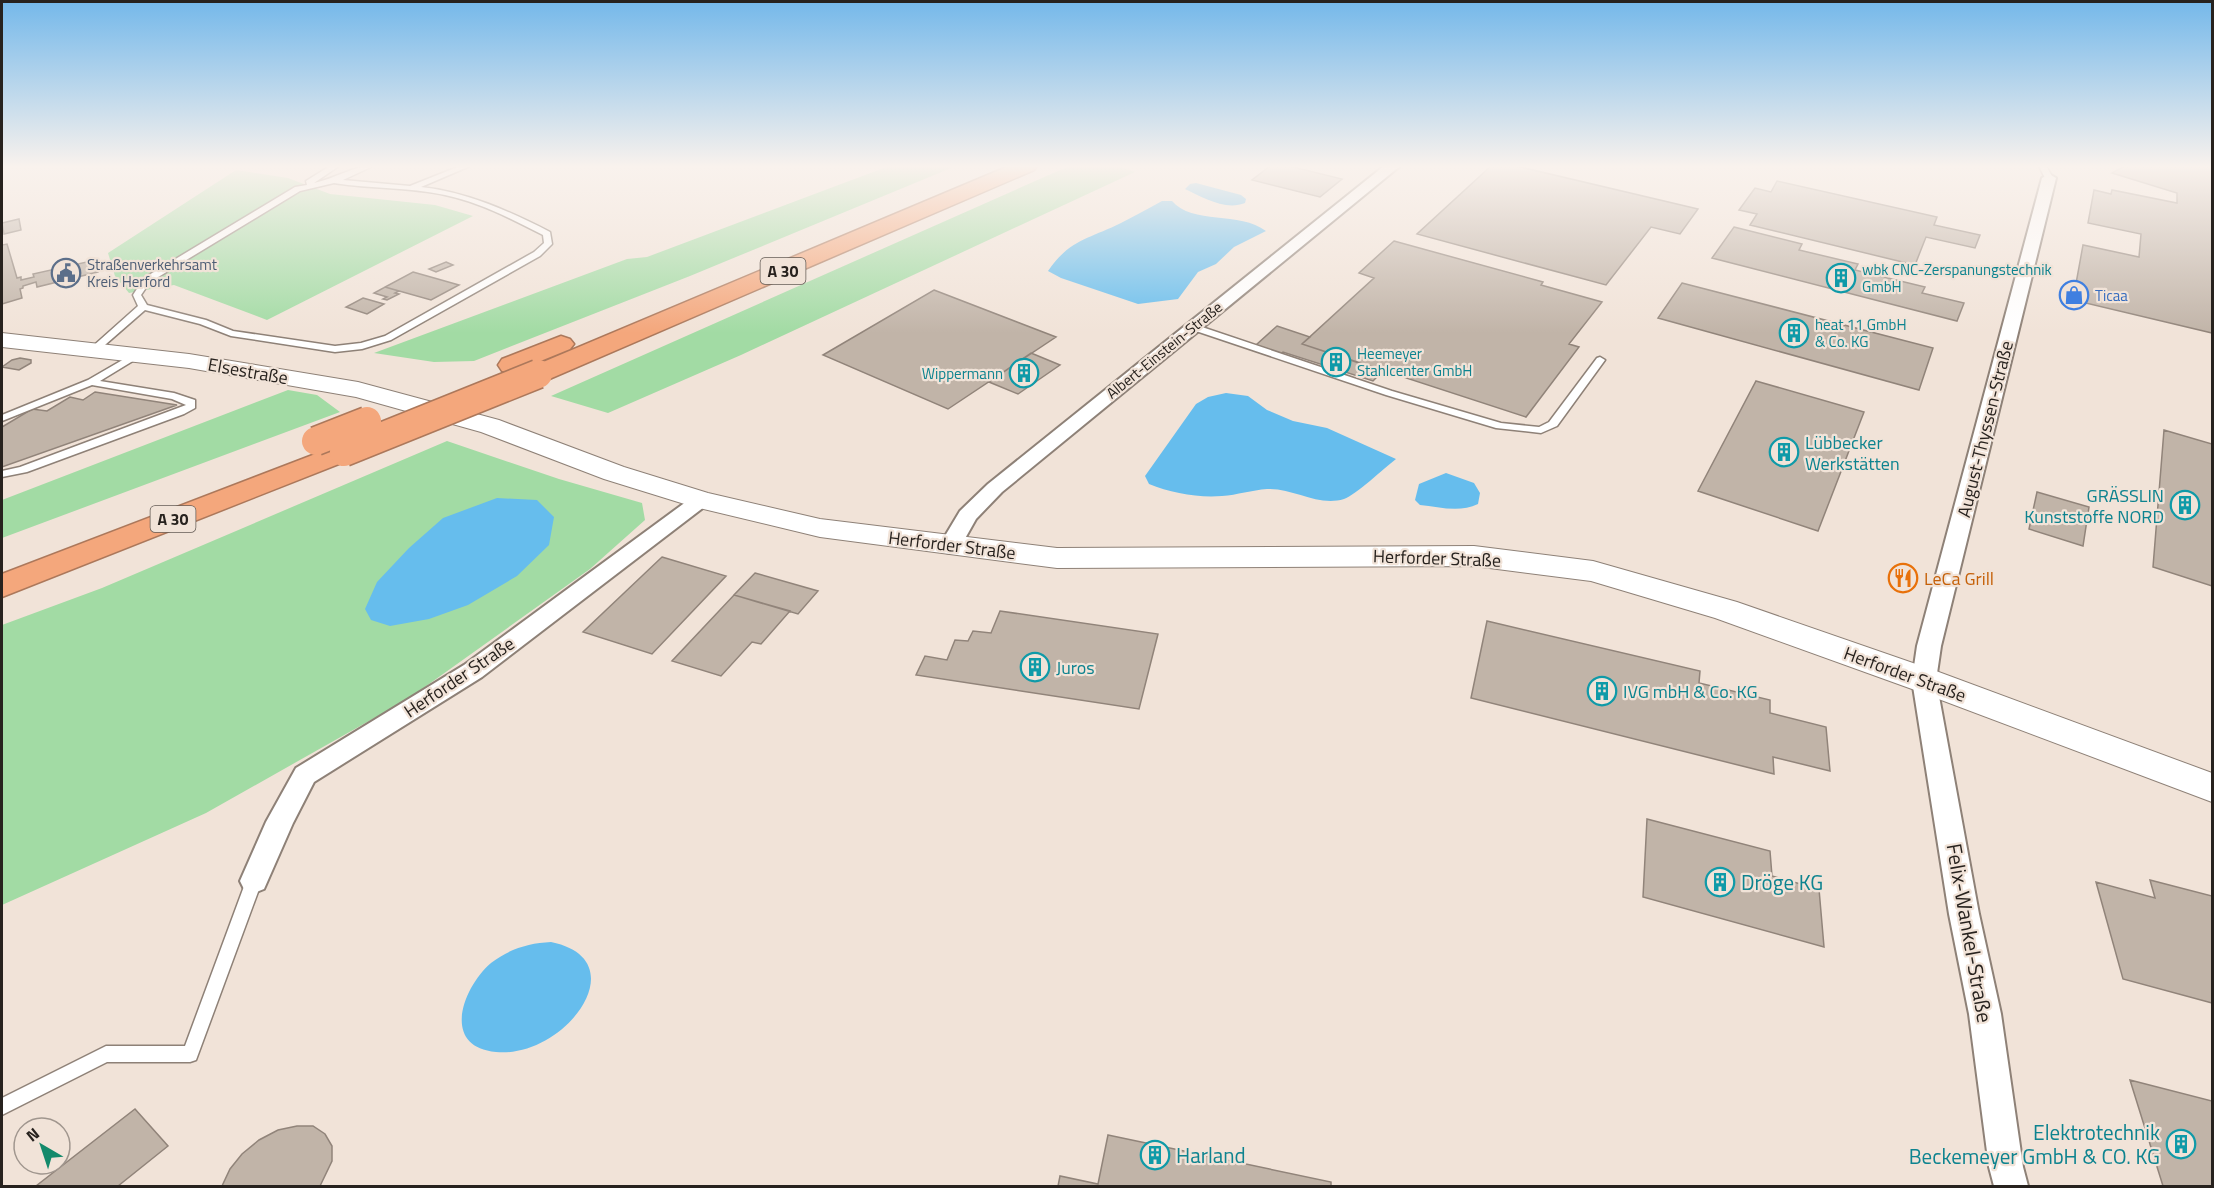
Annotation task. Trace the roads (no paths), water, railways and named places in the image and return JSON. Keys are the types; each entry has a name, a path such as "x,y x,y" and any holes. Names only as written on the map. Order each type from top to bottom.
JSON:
{"highway":[{"name":"A 30","path":"2,586 330,447 511,365 862,221"},
{"name":"A 30","path":"2,561 538,374 897,221"}],"street":[{"name":"Albert-Einstein-Straße","path":"950,546 967,516 995,488 1323,221"},
{"name":"August-Thyssen-Straße","path":"1924,680 1929,646 2033,221"},
{"name":"Elsestraße","path":"2,340 189,360 358,390 490,426"},
{"name":"Herforder Straße","path":"490,426 614,472 701,501 820,528 950,546 1058,558 1474,556 1593,571 1726,610 1924,680 2212,788"},
{"name":"Herforder Straße","path":"254,881 280,822 305,775 473,671 701,501"},
{"name":"Felix-Wankel-Straße","path":"1924,680 1954,844 1964,914 1985,1014 2006,1167 2011,1186"}],"lane":[{"path":"244,221 147,280 137,295 143,307 203,322 231,333 335,350 362,346 388,338 537,254 548,244 547,234 523,221"},
{"path":"95,349 143,307"},
{"path":"1192,327 1389,393 1500,426 1524,430 1542,430 1553,424 1600,360"},
{"path":"2,418 16,410 91,382 138,354"},
{"path":"2,474 23,470 180,412 190,406 191,402 174,396 91,382"},
{"path":"2,1107 105,1054 190,1054 254,881"}],"water":[{"path":"1244,221 1266,231 1234,247 1216,264 1198,272 1178,299 1138,304 1061,278 1048,271 1056,260 1072,246 1121,223"},
{"path":"1226,393 1248,396 1267,410 1293,421 1327,428 1396,459 1356,492 1344,499 1334,501 1315,499 1277,489 1222,496 1194,495 1149,484 1145,476 1196,404 1208,397"},
{"path":"1446,473 1474,483 1480,493 1478,504 1449,509 1420,505 1415,500 1419,484"},
{"path":"497,498 537,500 554,517 549,545 517,576 468,605 429,619 390,626 371,620 365,609 377,582 409,548 443,518"},
{"path":"551,942 577,952 589,968 590,987 582,1006 566,1025 546,1040 521,1050 496,1052 479,1048 468,1040 463,1028 462,1015 465,1001 481,974 491,963 512,950 527,945"}],"place":[{"name":"Straßenverkehrsamt Kreis Herford","path":"66,273"},
{"name":"wbk CNC-Zerspanungstechnik GmbH","path":"1841,278"},
{"name":"Ticaa","path":"2074,295"},
{"name":"heat 11 GmbH & Co. KG","path":"1794,333"},
{"name":"Heemeyer Stahlcenter GmbH","path":"1336,362"},
{"name":"Wippermann","path":"1024,373"},
{"name":"Lübbecker Werkstätten","path":"1784,452"},
{"name":"GRÄSSLIN Kunststoffe NORD","path":"2185,505"},
{"name":"LeCa Grill","path":"1903,578"},
{"name":"Juros","path":"1035,667"},
{"name":"IVG mbH & Co. KG","path":"1602,691"},
{"name":"Dröge KG","path":"1720,882"},
{"name":"Elektrotechnik Beckemeyer GmbH & CO. KG","path":"2181,1144"},
{"name":"Harland","path":"1155,1155"}]}
